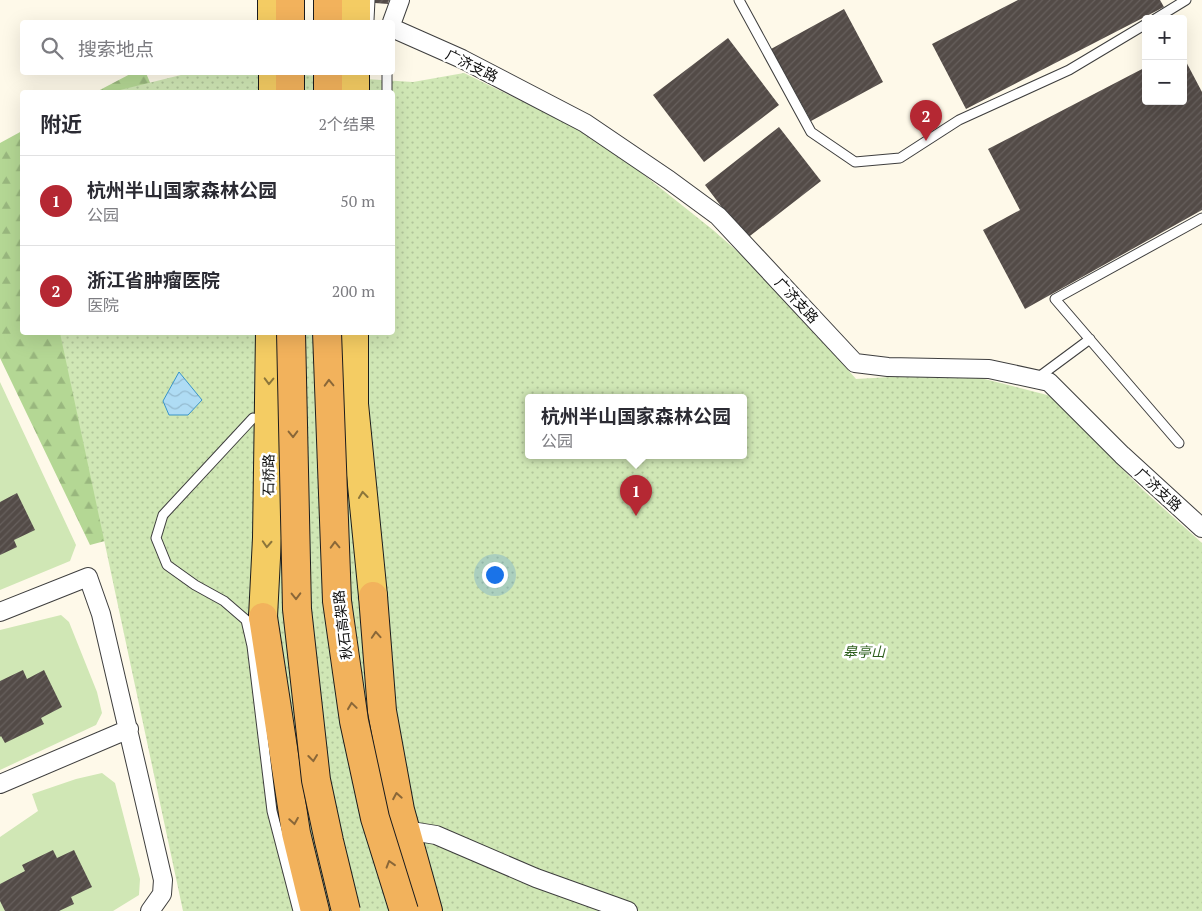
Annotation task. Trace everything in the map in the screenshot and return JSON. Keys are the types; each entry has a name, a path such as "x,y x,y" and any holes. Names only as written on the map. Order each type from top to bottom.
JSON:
{"highway":[{"path":"290,0 290,20"},
{"path":"328,0 328,20"},
{"path":"290,75 290,90"},
{"path":"328,75 328,90"},
{"path":"291,335 297,609 316,780 328,841 346,911"},
{"name":"秋石高架路","path":"327,335 337,601 354,721 375,818 404,911"},
{"path":"373,596 382,711 400,810 428,911"},
{"path":"263,617 296,833 314,911"}],"main road":[{"path":"272,0 272,20"},
{"path":"356,0 356,20"},
{"path":"273,75 273,90"},
{"path":"355,75 355,90"},
{"name":"石桥路","path":"263,617 267,538 270,335"},
{"path":"354,335 354,404 373,596"}],"street":[{"path":"393,20 400,0"},
{"name":"广济支路","path":"395,29 462,58 585,123 718,216 854,363 888,367 989,369 1049,382 1122,455 1202,528"},
{"path":"0,612 88,577 101,614 163,880 162,894 150,911"},
{"path":"0,784 129,729"},
{"path":"405,830 436,835 536,878 628,911"}],"lane":[{"path":"369,20 370,0"},
{"path":"739,0 812,132 854,162 900,158 960,120 1068,70 1142,26"},
{"path":"1162,15 1186,0"},
{"path":"387,90 388,75"},
{"path":"1179,443 1055,298 1202,218"},
{"path":"1036,379 1090,339"},
{"path":"254,418 162,515 156,538 167,565 195,585 224,600 246,620 252,646 272,811 298,911"}],"green space":[{"name":"皋亭山","path":"464,73 599,139 713,230 769,279 856,379 961,373 1051,396 1143,490 1202,543 1202,911 183,911 60,335 395,335 395,90 120,90 181,75 303,75 413,82"},
{"path":"128,75 147,75 153,90 100,90"},
{"path":"20,132 20,335 216,335 127,535 90,545 0,358 0,143"},
{"path":"0,382 76,545 70,561 0,590"},
{"path":"61,615 69,622 97,692 102,713 96,725 0,770 0,630"},
{"path":"102,773 115,783 140,879 139,895 113,911 0,911 0,837 38,811 32,794 76,779"}],"water":[{"path":"179,372 202,400 188,415 169,415 163,401"}],"building":[{"path":"375,0 389,0 388,4 375,3"},
{"path":"1018,0 1160,0 1164,7 1148,15 1142,15 1142,18 966,109 932,44"},
{"path":"844,9 883,82 811,121 771,49"},
{"path":"728,38 779,105 704,162 653,95"},
{"path":"1187,64 1202,92 1202,210 1025,309 983,230 1020,210 988,149 1142,69 1142,105 1187,105"},
{"path":"779,127 821,181 746,239 705,185"},
{"path":"17,493 35,530 14,540 17,547 0,555 0,502"},
{"path":"23,670 27,679 44,670 62,707 41,718 44,724 5,743 0,737 0,681"},
{"path":"53,850 57,858 74,850 92,887 71,897 74,904 59,911 5,911 0,901 0,884 25,871 22,865"}],"place":[{"name":"浙江省肿瘤医院","path":"926,141"},
{"name":"杭州半山国家森林公园","path":"636,516"}]}
